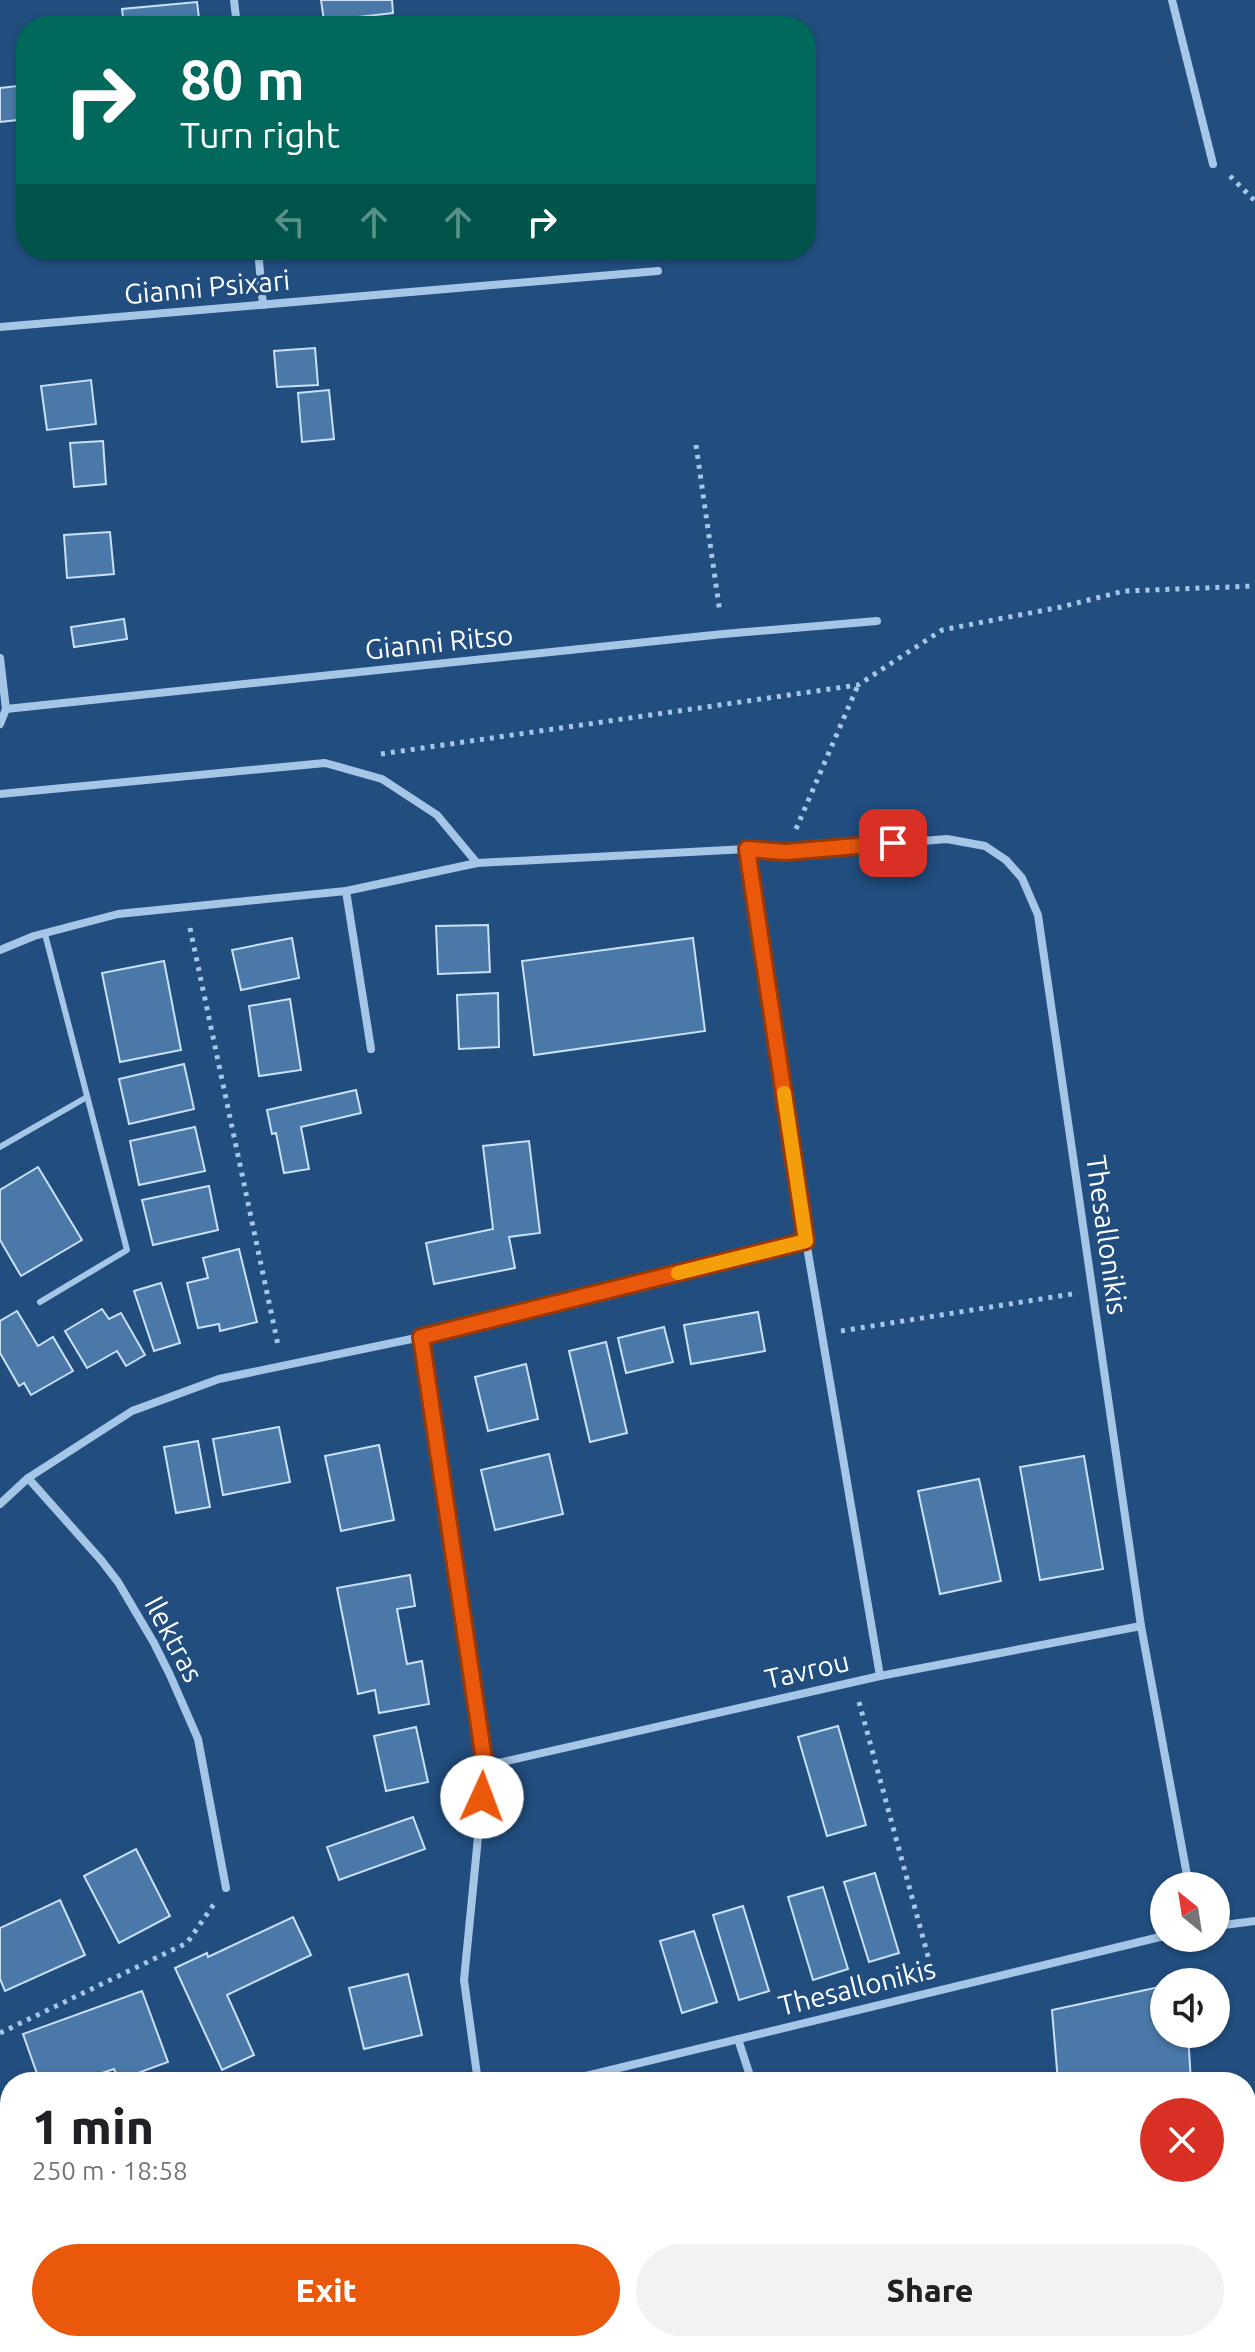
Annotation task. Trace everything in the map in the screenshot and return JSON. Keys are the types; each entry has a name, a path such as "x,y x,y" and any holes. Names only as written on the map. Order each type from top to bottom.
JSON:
{"street":[{"path":"1172,0 1213,164"},
{"path":"259,260 263,305"},
{"name":"Gianni Psixari","path":"0,327 658,271"},
{"name":"Gianni Ritso","path":"6,709 723,634 877,621"},
{"path":"0,658 6,709 0,724"},
{"path":"0,794 325,763 382,779 437,815 477,863"},
{"name":"Thesallonikis","path":"0,950 118,914 346,891 477,863 747,849 786,852 947,839 985,846 1006,860 1022,878 1038,915 1141,1626 1186,1872"},
{"path":"747,849 806,1241 880,1676"},
{"path":"346,891 371,1049"},
{"path":"0,1504 28,1478 132,1411 219,1379 421,1337 806,1241"},
{"path":"421,1337 485,1766 464,1980 477,2072"},
{"name":"Ilektras","path":"28,1478 118,1582 170,1675 198,1739 226,1888"},
{"name":"Tavrou","path":"485,1766 880,1676 1141,1626"},
{"path":"1230,1924 1255,1921"},
{"name":"Thesallonikis","path":"602,2072 1150,1939"},
{"path":"738,2039 749,2072"}],"lane":[{"path":"40,1302 127,1250 45,934"},
{"path":"0,1147 87,1097"}],"path":[{"path":"1213,164 1239,183 1255,201"},
{"path":"696,445 723,634"},
{"path":"372,756 858,685 942,630 1061,607 1124,591 1255,586"},
{"path":"786,852 858,685"},
{"path":"185,907 282,1366"},
{"path":"821,1334 1093,1290"},
{"path":"854,1682 937,1991"},
{"path":"0,2033 187,1943 226,1888"}],"building":[{"path":"321,0 392,0 393,13 323,16"},
{"path":"197,2 199,16 123,16 122,9"},
{"path":"16,86 16,120 0,122 0,88"},
{"path":"315,348 318,385 277,387 274,351"},
{"path":"91,380 96,424 47,430 41,386"},
{"path":"329,390 334,439 302,442 298,393"},
{"path":"103,441 106,484 74,487 70,443"},
{"path":"110,532 114,574 67,578 64,535"},
{"path":"124,619 127,639 74,647 71,627"},
{"path":"488,925 490,972 438,974 436,926"},
{"path":"292,938 299,978 241,990 232,950"},
{"path":"693,938 705,1031 534,1055 522,961"},
{"path":"164,961 181,1050 120,1062 102,973"},
{"path":"498,993 499,1047 459,1049 457,995"},
{"path":"290,999 301,1070 259,1076 249,1006"},
{"path":"184,1064 194,1109 129,1124 119,1079"},
{"path":"356,1090 361,1113 301,1127 309,1169 284,1173 276,1133 272,1134 267,1110"},
{"path":"195,1127 205,1171 139,1185 130,1141"},
{"path":"529,1141 540,1233 509,1237 515,1268 434,1284 426,1243 493,1229 483,1146"},
{"path":"38,1167 82,1240 21,1276 0,1240 0,1190"},
{"path":"209,1186 218,1230 153,1245 142,1200"},
{"path":"239,1249 257,1322 220,1331 219,1324 198,1328 187,1283 208,1278 203,1258"},
{"path":"161,1283 180,1343 154,1351 134,1291"},
{"path":"102,1309 109,1319 121,1313 145,1355 126,1366 117,1351 87,1368 65,1331"},
{"path":"17,1311 38,1346 53,1337 73,1371 31,1395 24,1383 19,1386 0,1353 0,1321"},
{"path":"758,1312 765,1351 691,1364 684,1325"},
{"path":"664,1327 673,1362 626,1373 618,1338"},
{"path":"606,1342 627,1433 590,1442 569,1351"},
{"path":"526,1364 538,1419 488,1431 475,1377"},
{"path":"279,1427 290,1482 223,1495 213,1439"},
{"path":"198,1441 210,1507 176,1513 164,1447"},
{"path":"379,1445 394,1520 341,1531 325,1456"},
{"path":"549,1454 563,1514 495,1530 481,1470"},
{"path":"1084,1456 1103,1569 1040,1580 1020,1467"},
{"path":"979,1479 1001,1581 940,1594 918,1491"},
{"path":"410,1575 415,1606 397,1609 407,1664 422,1661 429,1704 379,1713 375,1690 358,1694 337,1588"},
{"path":"838,1726 866,1825 827,1836 798,1737"},
{"path":"416,1727 428,1782 386,1791 374,1736"},
{"path":"413,1817 425,1849 339,1880 327,1847"},
{"path":"136,1849 170,1916 119,1943 84,1876"},
{"path":"875,1873 899,1953 869,1962 844,1882"},
{"path":"823,1887 848,1969 813,1980 788,1897"},
{"path":"60,1900 85,1955 5,1991 0,1979 0,1928"},
{"path":"743,1906 769,1991 739,2000 713,1915"},
{"path":"293,1917 311,1955 227,1995 254,2055 222,2070 175,1968 207,1953 208,1957"},
{"path":"694,1931 717,2002 682,2013 660,1941"},
{"path":"408,1974 422,2035 364,2049 349,1988"},
{"path":"1150,1989 1150,2048 1189,2048 1190,2072 1057,2072 1052,2010"},
{"path":"142,1991 168,2062 141,2072 115,2072 114,2069 105,2072 36,2072 23,2034"}],"slow traffic":[{"path":"678,1273 806,1241 784,1093"}],"route":[{"path":"482,1797 485,1766 421,1337 806,1241 747,849 786,852 893,843"}]}
